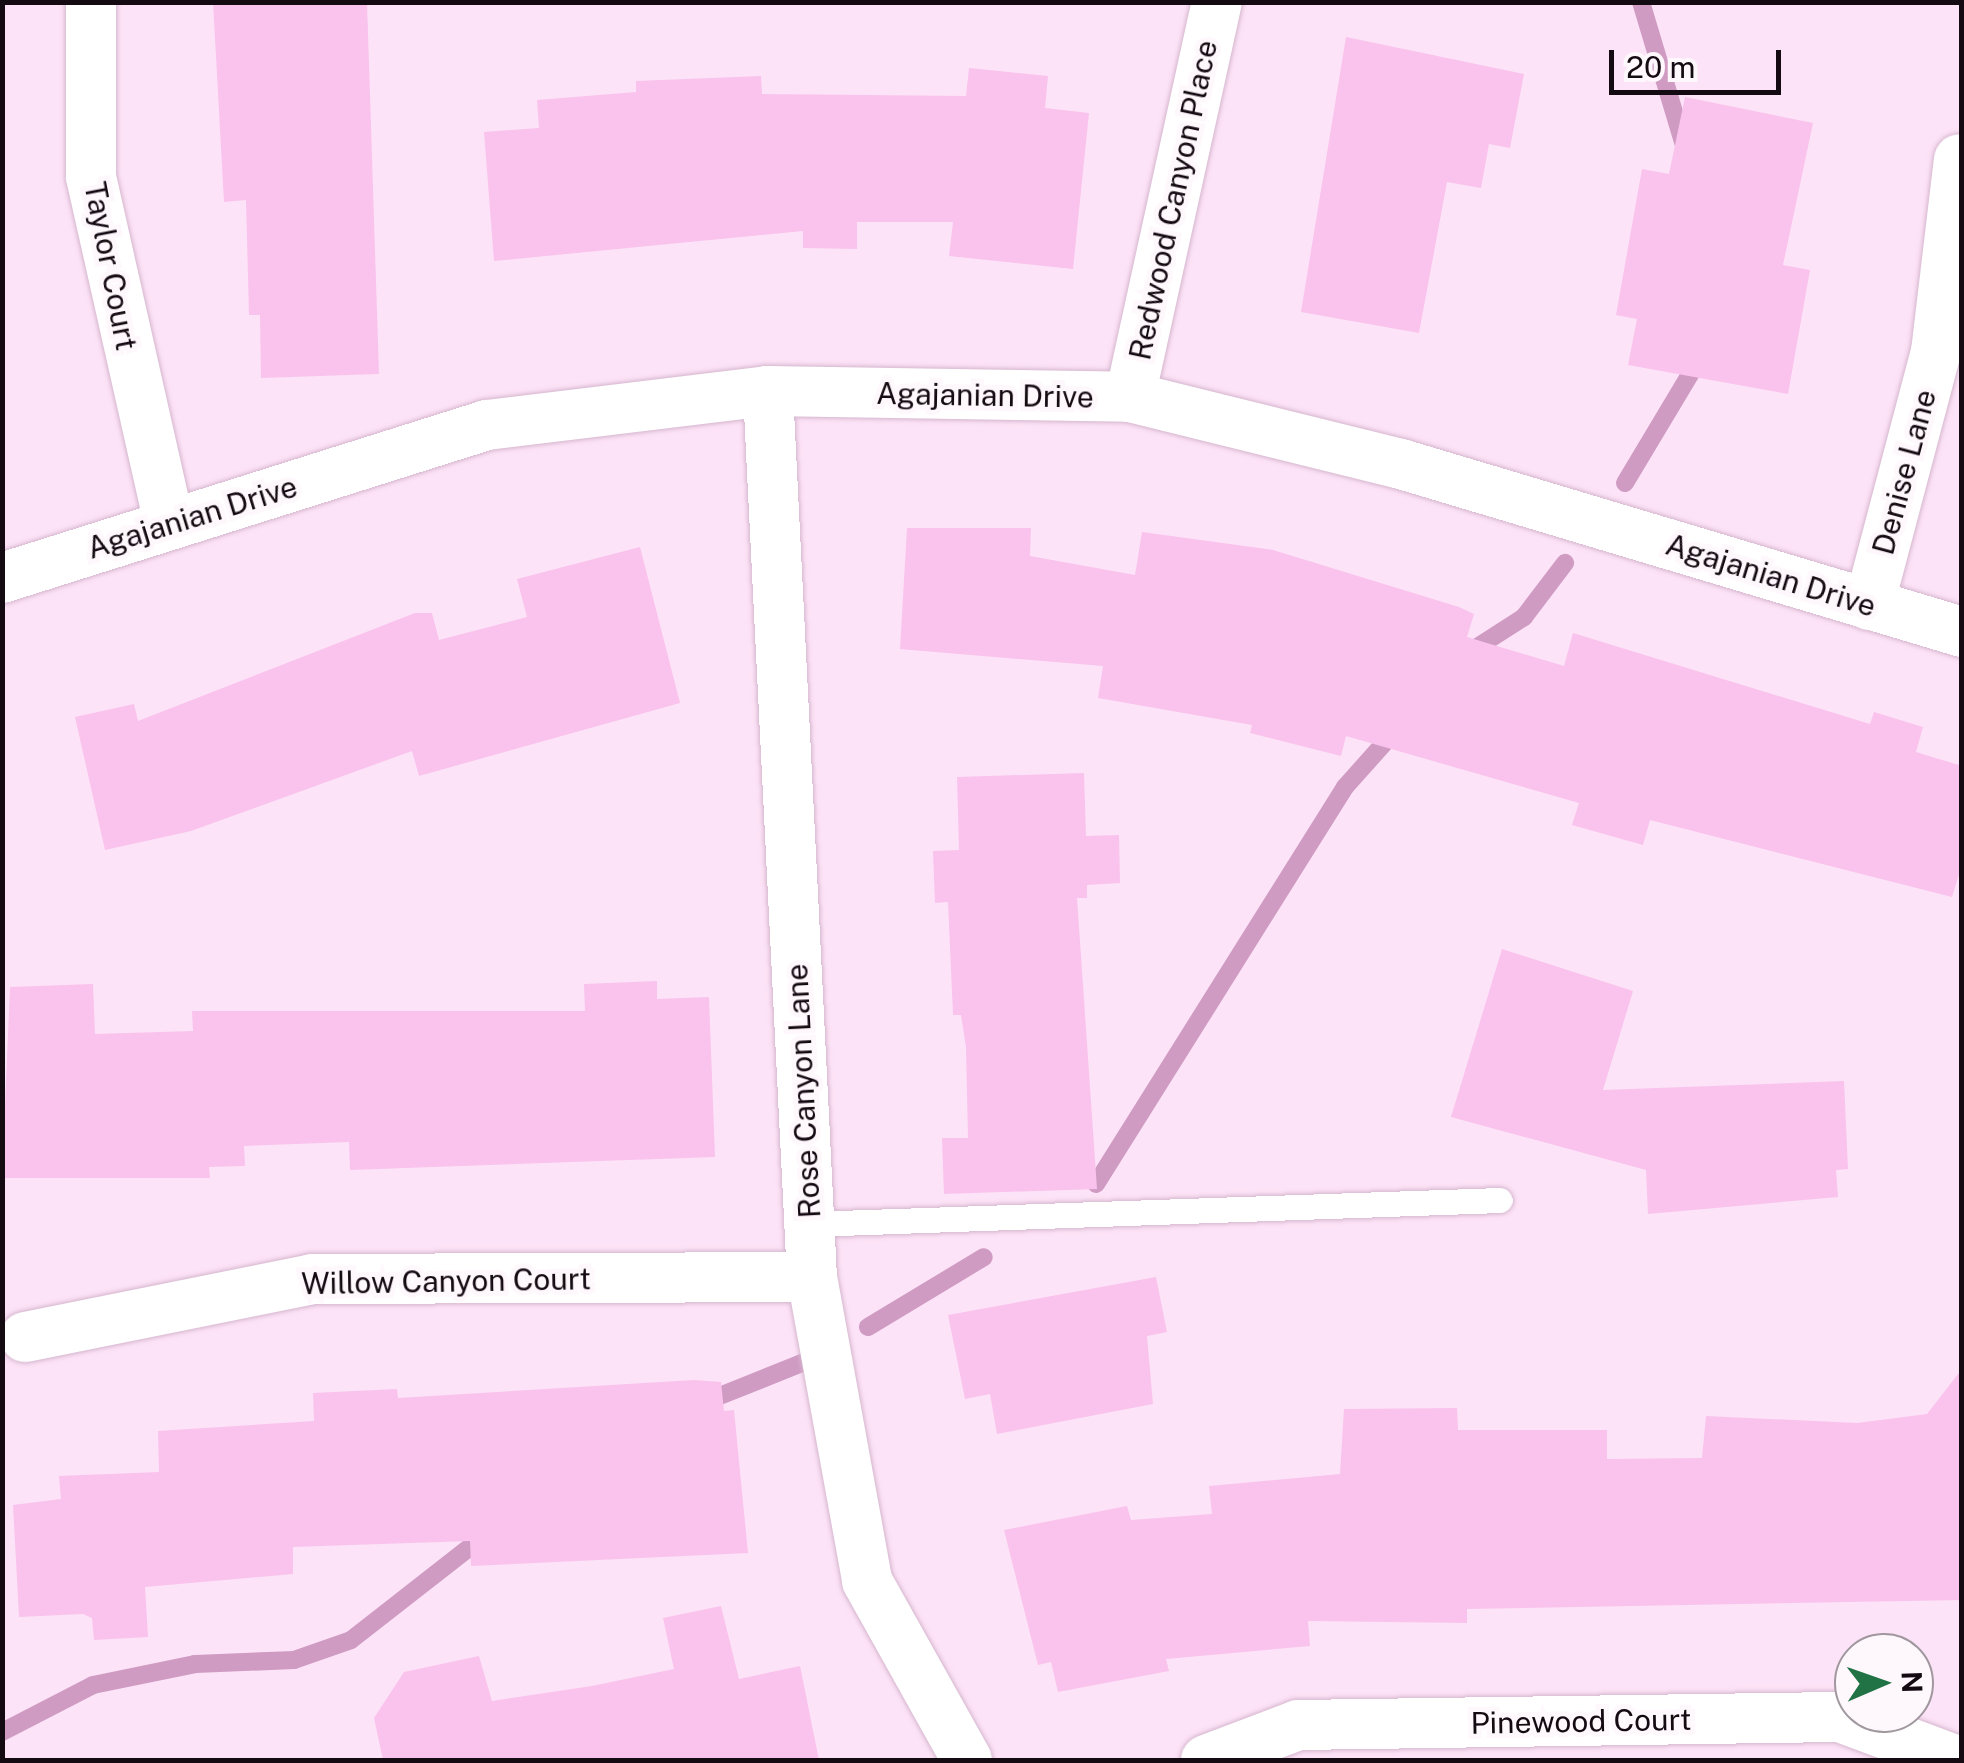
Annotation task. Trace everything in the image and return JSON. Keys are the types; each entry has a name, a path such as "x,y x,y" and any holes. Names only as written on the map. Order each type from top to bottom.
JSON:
{"street":[{"name":"Taylor Court","path":"91,2 91,177 170,524"},
{"name":"Redwood Canyon Place","path":"1130,398 1217,2"},
{"name":"Denise Lane","path":"1869,604 1936,352 1959,160"},
{"name":"Agajanian Drive","path":"2,578 486,426 768,391 1130,398 1402,464 1962,632"},
{"name":"Rose Canyon Lane","path":"768,391 812,1277 866,1580 967,1760"},
{"name":"Willow Canyon Court","path":"25,1337 312,1279 812,1277"},
{"name":"Pinewood Court","path":"1206,1760 1298,1725 1840,1718 1954,1760"}],"lane":[{"path":"810,1224 1500,1200"}],"building":[{"path":"213,2 367,2 379,374 261,378 260,315 249,315 246,200 224,202"},
{"path":"1346,37 1524,74 1510,148 1489,144 1481,188 1447,182 1419,333 1301,312"},
{"path":"969,68 1048,76 1045,108 1089,113 1073,269 949,256 953,222 857,222 857,249 803,248 803,231 494,261 484,132 539,128 537,100 636,92 636,81 761,76 762,94 966,96"},
{"path":"1685,97 1813,123 1783,265 1810,270 1788,394 1628,365 1637,319 1616,315 1642,169 1669,174"},
{"path":"907,528 1031,528 1030,556 1135,575 1142,532 1273,550 1459,607 1474,614 1467,637 1564,666 1573,633 1870,724 1874,712 1923,727 1916,752 1962,766 1962,865 1952,897 1650,820 1643,845 1572,825 1579,803 1346,736 1341,756 1250,733 1252,725 1098,698 1103,666 900,649"},
{"path":"640,547 680,703 419,776 412,751 191,831 105,850 75,717 134,704 138,721 415,613 432,613 439,640 527,617 517,579"},
{"path":"1084,773 1086,836 1119,835 1120,883 1087,885 1087,898 1077,898 1097,1189 944,1194 942,1138 968,1138 966,1047 961,1015 953,1015 948,902 935,903 933,851 959,850 957,777"},
{"path":"1502,949 1633,991 1603,1090 1844,1081 1848,1169 1836,1170 1838,1197 1648,1214 1646,1170 1451,1117"},
{"path":"657,981 657,999 709,997 715,1157 350,1170 349,1142 244,1146 245,1166 209,1167 210,1178 2,1178 10,987 93,984 95,1034 193,1031 192,1011 585,1011 584,984"},
{"path":"1156,1277 1167,1332 1147,1336 1153,1404 997,1434 990,1394 965,1399 948,1315"},
{"path":"1962,1369 1962,1600 1467,1609 1467,1623 1308,1621 1310,1646 1166,1659 1169,1671 1058,1692 1051,1662 1038,1665 1004,1530 1127,1506 1131,1520 1212,1514 1209,1486 1340,1474 1344,1409 1457,1408 1458,1430 1607,1430 1607,1459 1702,1458 1706,1416 1857,1423 1927,1414"},
{"path":"694,1380 721,1382 724,1411 734,1410 748,1553 471,1566 470,1541 293,1547 293,1574 145,1587 148,1637 94,1640 92,1618 83,1614 19,1617 13,1505 61,1499 59,1476 159,1472 158,1431 314,1421 313,1393 397,1389 398,1398"},
{"path":"721,1606 739,1679 800,1666 819,1760 383,1760 374,1718 404,1672 479,1656 492,1701 674,1669 663,1618"}],"waterway":[{"path":"1641,2 1687,155"},
{"path":"1625,483 1701,356"},
{"path":"1468,653 1524,617 1565,563"},
{"path":"1096,1184 1345,787 1396,730"},
{"path":"868,1327 984,1257"},
{"path":"702,1403 817,1357"},
{"path":"2,1732 93,1685 195,1664 294,1660 351,1640 488,1533"}]}
